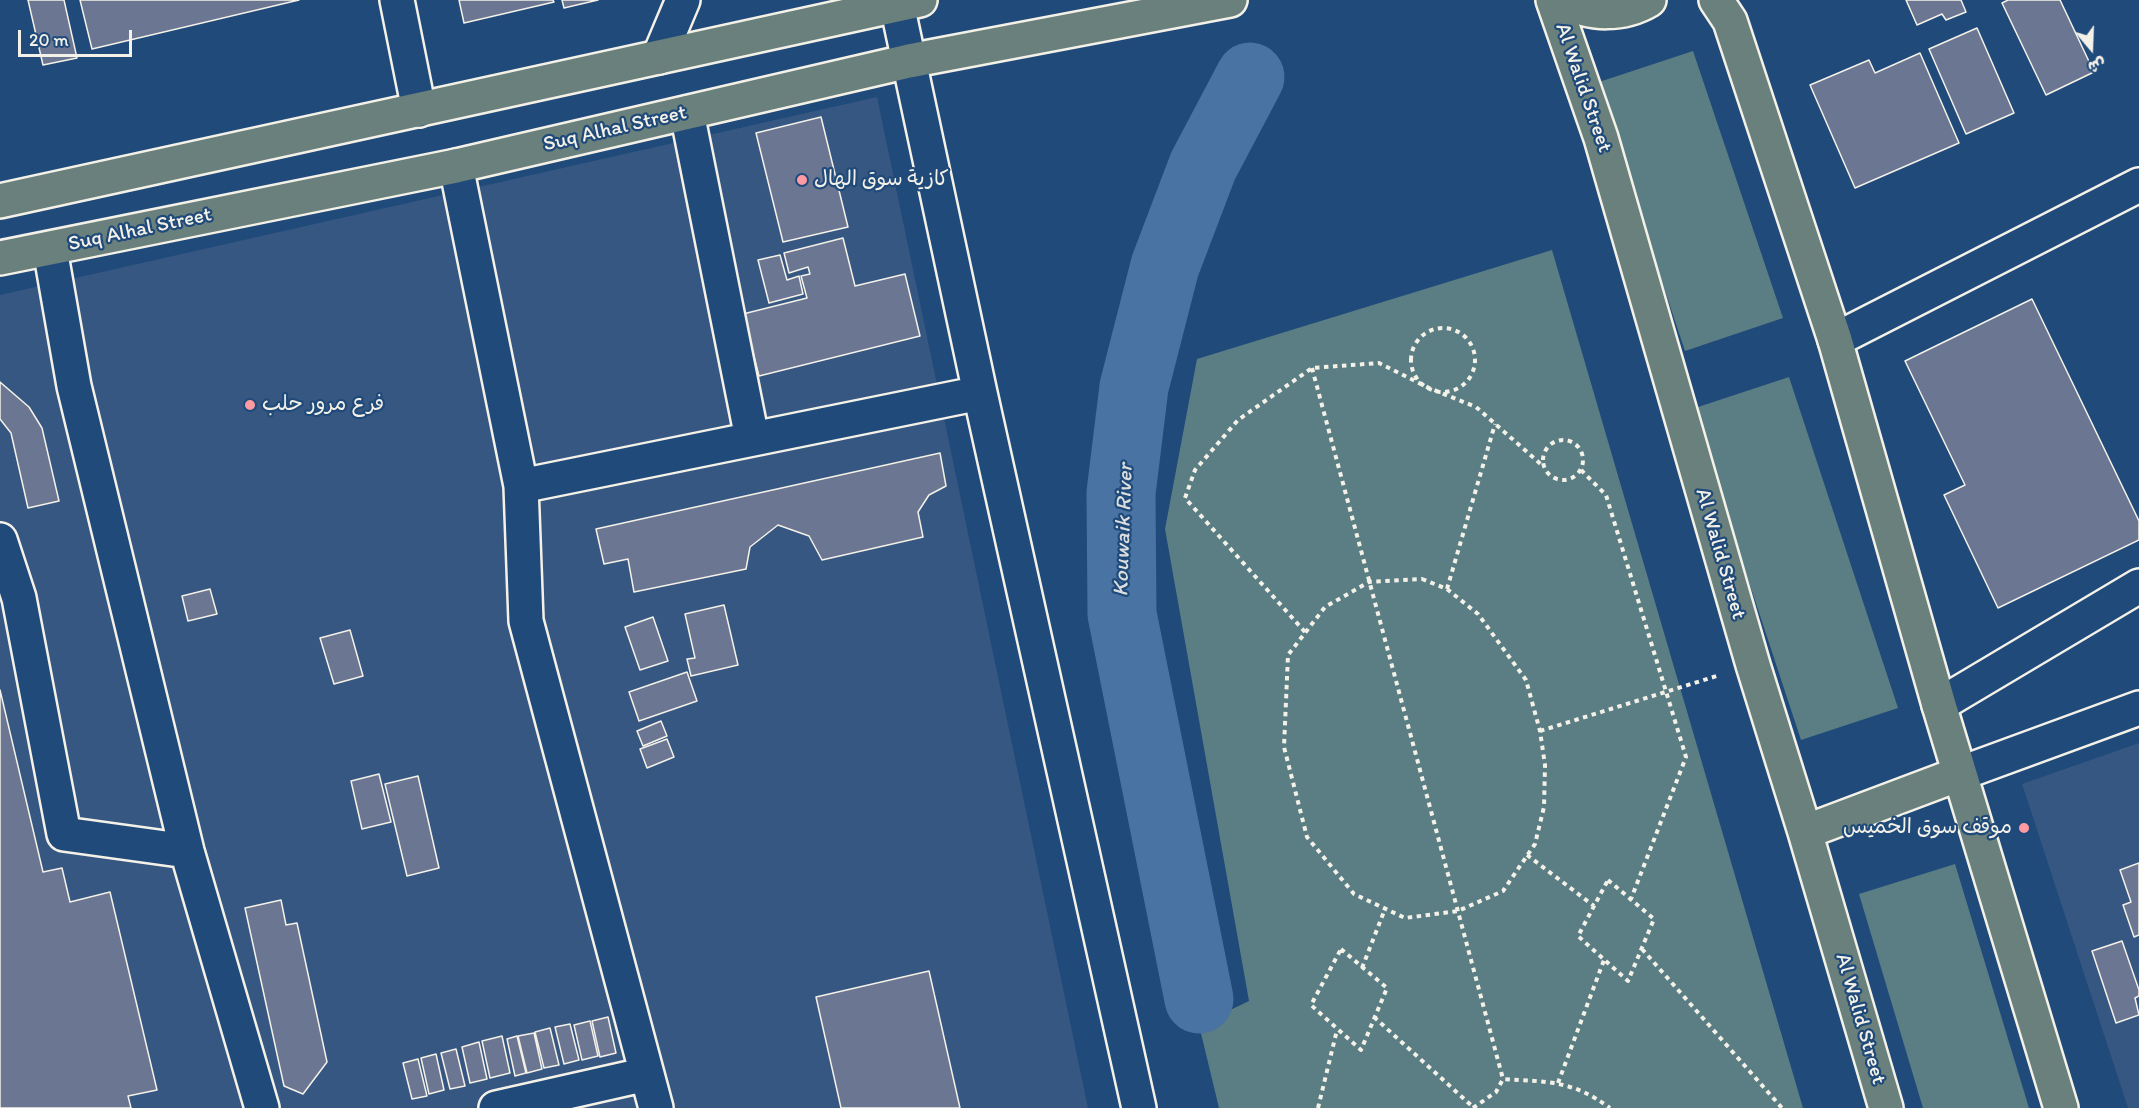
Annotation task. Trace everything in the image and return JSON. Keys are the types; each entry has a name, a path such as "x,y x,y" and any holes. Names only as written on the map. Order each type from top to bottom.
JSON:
{"main road":[{"name":"Suq Alhal Street","path":"0,258 456,166 909,62 1230,0"},
{"name":"Al Walid Street","path":"1553,0 1601,138 1752,665 1805,832 1886,1108"},
{"path":"1565,0 1590,10 1615,12 1639,6 1649,0"},
{"path":"1716,0 1730,21 1835,340 1959,774 2061,1108"},
{"path":"0,201 908,2"},
{"path":"1805,832 1959,774"}],"street":[{"path":"397,0 419,110"},
{"path":"659,57 683,0"},
{"path":"908,2 909,62 1138,1108"},
{"path":"687,113 752,438"},
{"path":"456,166 520,486 526,621 656,1108"},
{"path":"1835,340 2139,184"},
{"path":"50,249 74,386 187,850 262,1108"},
{"path":"520,486 980,393"},
{"path":"0,540 20,598 64,834 187,850"},
{"path":"1939,705 2139,586"},
{"path":"1959,774 2139,708"},
{"path":"496,1108 647,1074"}],"path":[{"path":"1444,328 1462,334 1468,341 1475,358 1470,376 1456,389 1437,391 1429,388 1415,375 1412,366 1413,348 1425,333 1435,330 1444,328"},
{"path":"1305,632 1185,498 1195,470 1238,420 1312,368 1379,363 1429,388 1476,407 1543,466 1547,473 1558,480 1571,479 1581,470 1583,463 1581,451 1571,441 1552,443 1546,447 1542,460 1543,466"},
{"path":"1312,368 1503,1079 1496,1092 1473,1108 1374,1017"},
{"path":"1447,589 1495,424"},
{"path":"1581,470 1606,495 1686,757 1631,899"},
{"path":"1422,579 1447,589 1478,614 1526,680 1540,731 1545,765 1544,807 1535,844 1503,891 1458,911 1405,918 1354,894 1307,837 1284,747 1288,655 1325,607 1369,582 1422,579"},
{"path":"1540,731 1752,665"},
{"path":"1527,855 1594,906"},
{"path":"1608,880 1631,899 1654,919 1628,981 1578,936 1608,880"},
{"path":"1362,968 1385,909"},
{"path":"1341,949 1387,988 1374,1017 1361,1050 1311,1005 1341,949"},
{"path":"1642,949 1782,1108"},
{"path":"1558,1083 1604,960"},
{"path":"1318,1108 1337,1029"},
{"path":"1503,1079 1558,1083 1586,1091 1610,1108"}],"shaded area":[{"path":"877,97 1088,1108 0,1108 0,295"},
{"path":"2139,743 2139,1108 2128,1108 2022,784"}],"green space":[{"path":"1693,51 1783,318 1685,351 1596,83"},
{"path":"1552,250 1803,1108 1219,1108 1199,1025 1249,1001 1165,529 1197,359"},
{"path":"1789,377 1898,708 1801,740 1692,409"},
{"path":"1955,864 2029,1108 1923,1108 1859,894"}],"building":[{"path":"28,0 64,0 77,58 43,65"},
{"path":"80,0 299,0 92,49"},
{"path":"459,0 553,0 554,2 464,23"},
{"path":"562,0 598,0 564,8"},
{"path":"1906,0 1961,0 1966,12 1946,20 1942,14 1917,25"},
{"path":"2008,0 2060,0 2094,72 2046,95 2002,3"},
{"path":"1977,28 2014,113 1966,134 1929,49"},
{"path":"1920,53 1959,143 1855,188 1810,85 1869,60 1875,73"},
{"name":"كازية سوق الهال","path":"821,117 848,227 783,242 756,133"},
{"path":"843,238 855,286 905,274 920,336 759,376 743,314 807,298 801,276 810,274 808,267 789,273 784,253"},
{"path":"780,255 787,280 799,276 803,294 769,303 758,260"},
{"path":"2032,299 2139,521 2139,540 1998,608 1944,495 1965,485 1905,361"},
{"path":"0,382 29,407 42,428 59,501 28,508 11,433 0,419"},
{"path":"940,453 946,486 929,495 918,512 923,537 822,560 809,536 778,525 750,547 746,569 634,592 628,559 604,564 596,529"},
{"path":"210,589 217,614 188,621 182,596"},
{"path":"724,605 738,665 691,676 687,659 695,658 685,614"},
{"path":"653,617 668,661 640,670 625,627"},
{"path":"350,630 363,676 334,684 320,638"},
{"path":"687,672 697,701 639,721 629,692"},
{"path":"0,690 43,872 62,868 70,902 110,892 157,1090 128,1096 131,1108 0,1108"},
{"path":"661,721 667,736 643,746 637,731"},
{"path":"667,739 674,757 647,768 640,749"},
{"path":"379,774 391,822 362,829 351,781"},
{"path":"418,776 439,868 407,876 385,784"},
{"path":"2139,863 2139,935 2134,937 2123,905 2131,902 2120,870"},
{"path":"281,900 286,925 297,923 327,1062 303,1094 284,1086 245,908"},
{"path":"2122,941 2139,990 2139,996 2135,998 2139,1015 2116,1023 2092,951"},
{"path":"929,971 960,1108 841,1108 816,997"},
{"path":"608,1017 616,1053 600,1057 592,1021"},
{"path":"590,1021 598,1056 582,1060 574,1025"},
{"path":"570,1024 579,1060 564,1064 555,1027"},
{"path":"550,1028 559,1065 544,1068 535,1032"},
{"path":"534,1033 542,1069 527,1073 518,1036"},
{"path":"502,1036 510,1073 490,1078 482,1041"},
{"path":"517,1036 526,1073 515,1076 507,1039"},
{"path":"479,1042 487,1079 470,1083 462,1047"},
{"path":"456,1049 465,1086 450,1089 441,1053"},
{"path":"436,1054 444,1090 429,1094 421,1058"},
{"path":"418,1059 427,1096 412,1099 403,1063"}],"waterway":[{"name":"Kouwaik River","path":"1199,999 1122,614 1121,493 1134,387 1165,266 1203,166 1250,77"}],"place":[{"name":"كازية سوق الهال","path":"802,180"},
{"name":"فرع مرور حلب","path":"250,405"},
{"name":"موقف سوق الخميس","path":"2024,828"}]}
